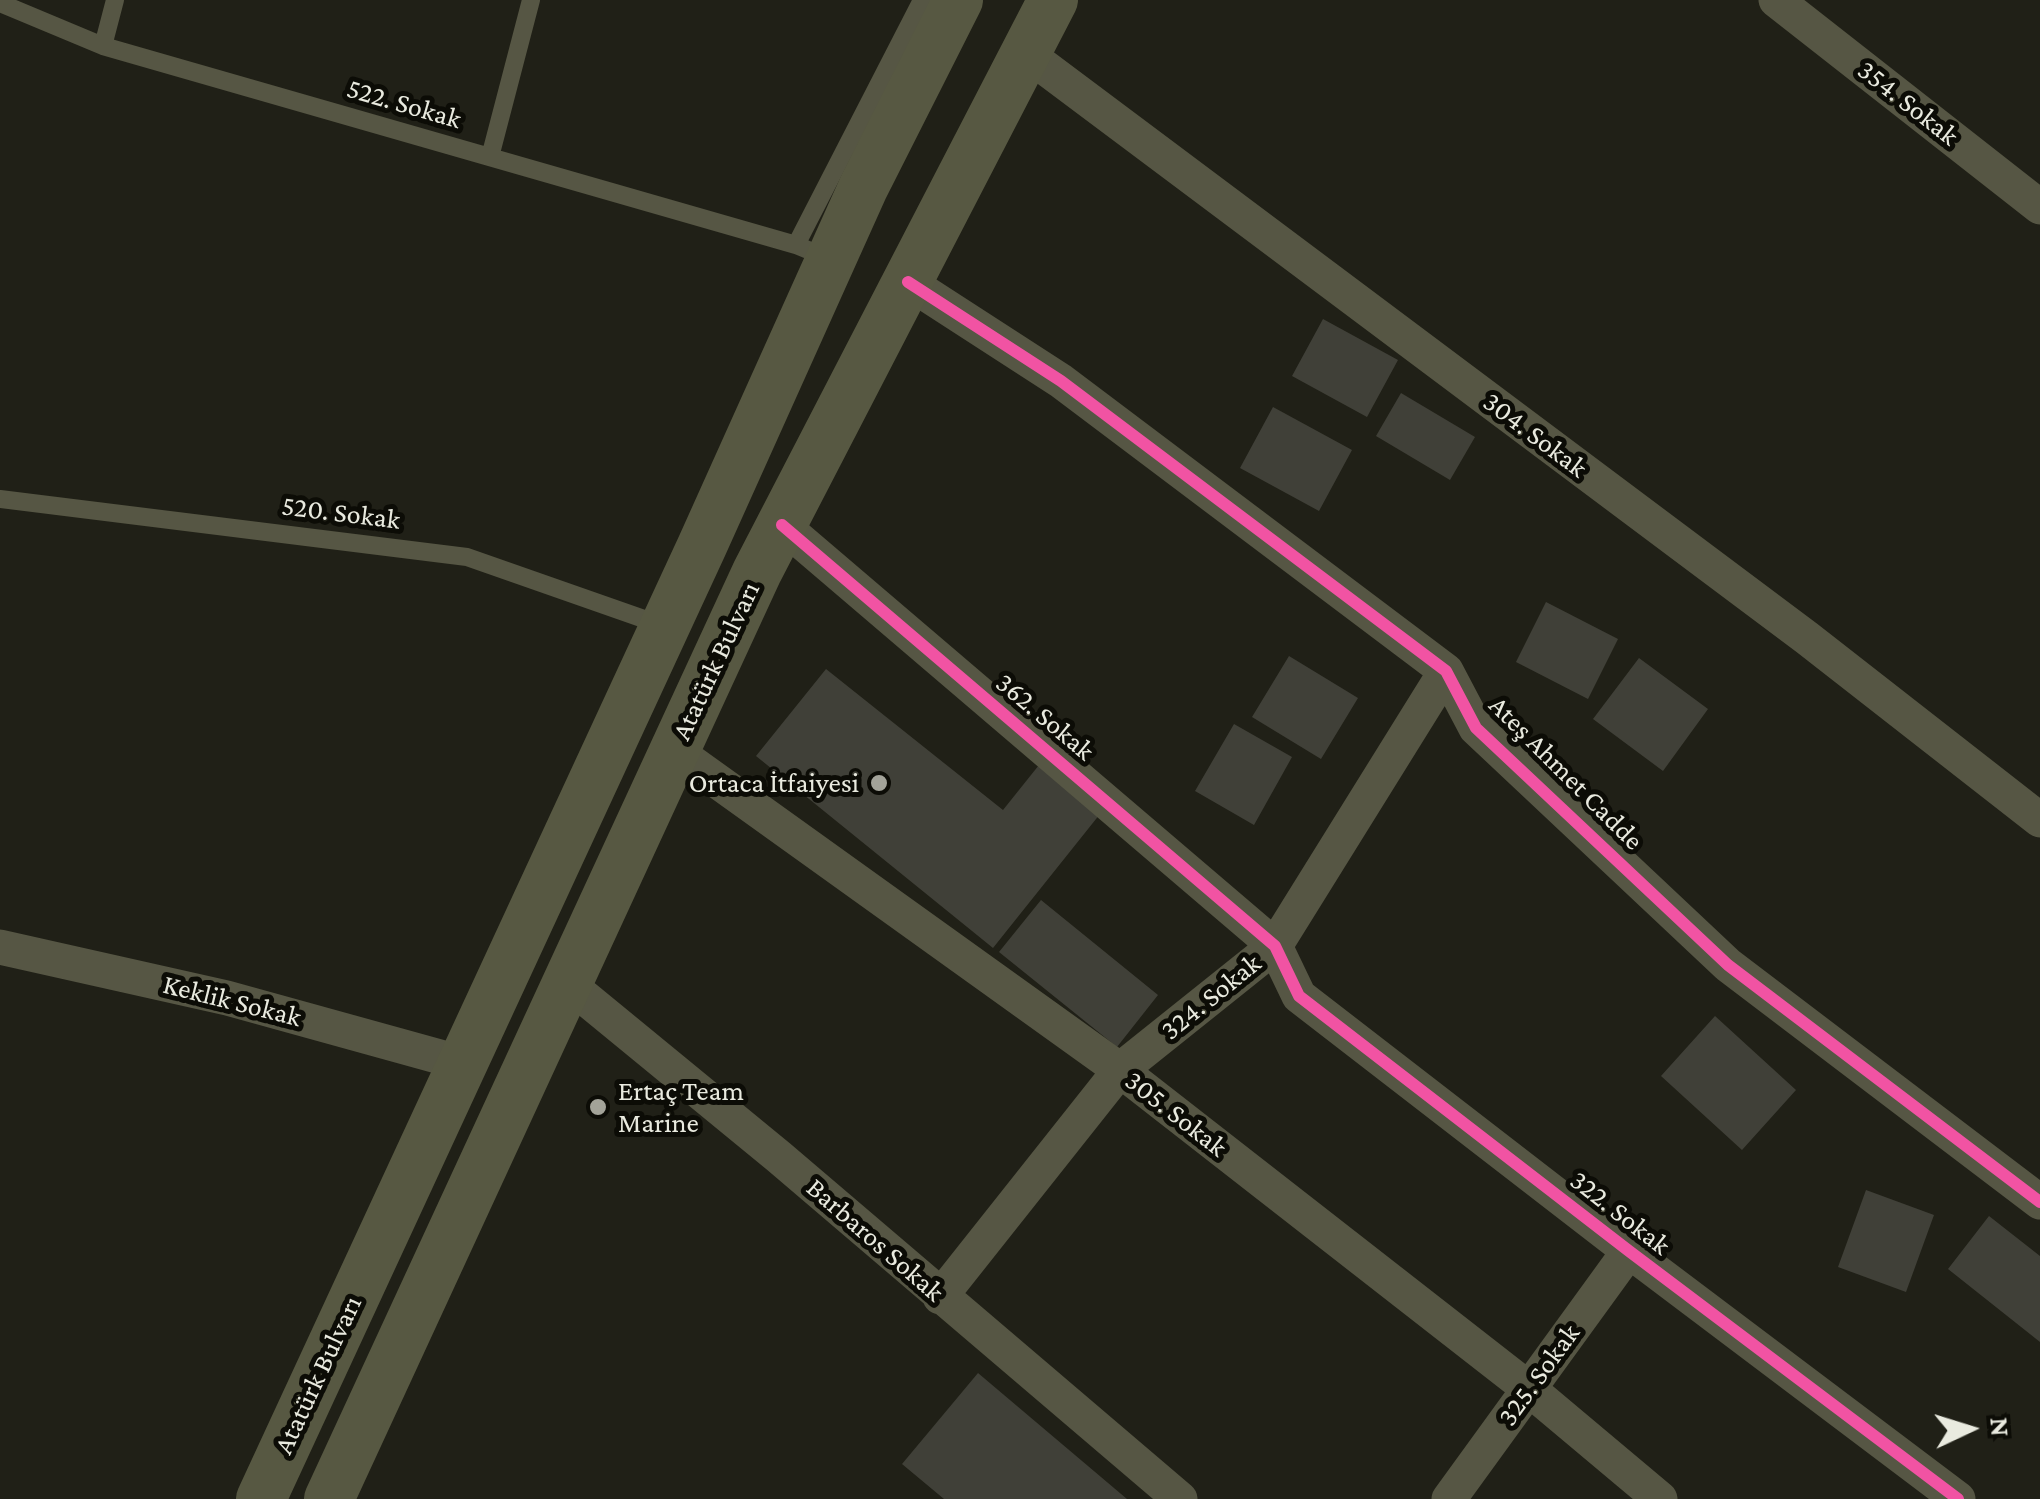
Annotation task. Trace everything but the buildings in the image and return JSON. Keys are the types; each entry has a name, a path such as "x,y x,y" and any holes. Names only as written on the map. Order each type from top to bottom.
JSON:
{"main road":[{"name":"Atatürk Bulvarı","path":"261,1499 664,626 813,252 862,188 958,0"},
{"name":"Atatürk Bulvarı","path":"329,1499 674,750 782,525 1053,0"}],"street":[{"name":"354. Sokak","path":"1776,0 2040,207"},
{"name":"304. Sokak","path":"1027,54 1791,626 2040,820"},
{"name":"Ateş Ahmet Cadde","path":"908,282 1061,381 1446,671 1476,728 1728,965 2040,1202"},
{"name":"362. Sokak","path":"782,525 1275,946"},
{"name":"324. Sokak","path":"940,1297 1120,1070 1275,946 1446,671"},
{"name":"305. Sokak","path":"674,750 1120,1070 1529,1389 1660,1499"},
{"name":"322. Sokak","path":"1275,946 1299,996 1628,1251 1958,1499"},
{"name":"Keklik Sokak","path":"0,947 227,998 462,1063"},
{"name":"Barbaros Sokak","path":"567,983 1180,1499"},
{"name":"325. Sokak","path":"1450,1499 1628,1251"}],"lane":[{"path":"103,46 115,0"},
{"path":"490,157 530,0"},
{"path":"813,252 922,0"},
{"name":"522. Sokak","path":"0,3 103,46 813,252"},
{"name":"520. Sokak","path":"0,499 467,557 664,626"}],"cycle path":[{"path":"908,282 1061,381 1446,671 1476,728 1728,965 2040,1202"},
{"path":"782,525 1275,946 1299,996 1958,1499"}],"place":[{"name":"Ortaca İtfaiyesi","path":"879,783"},
{"name":"Ertaç Team Marine","path":"598,1107"}]}
